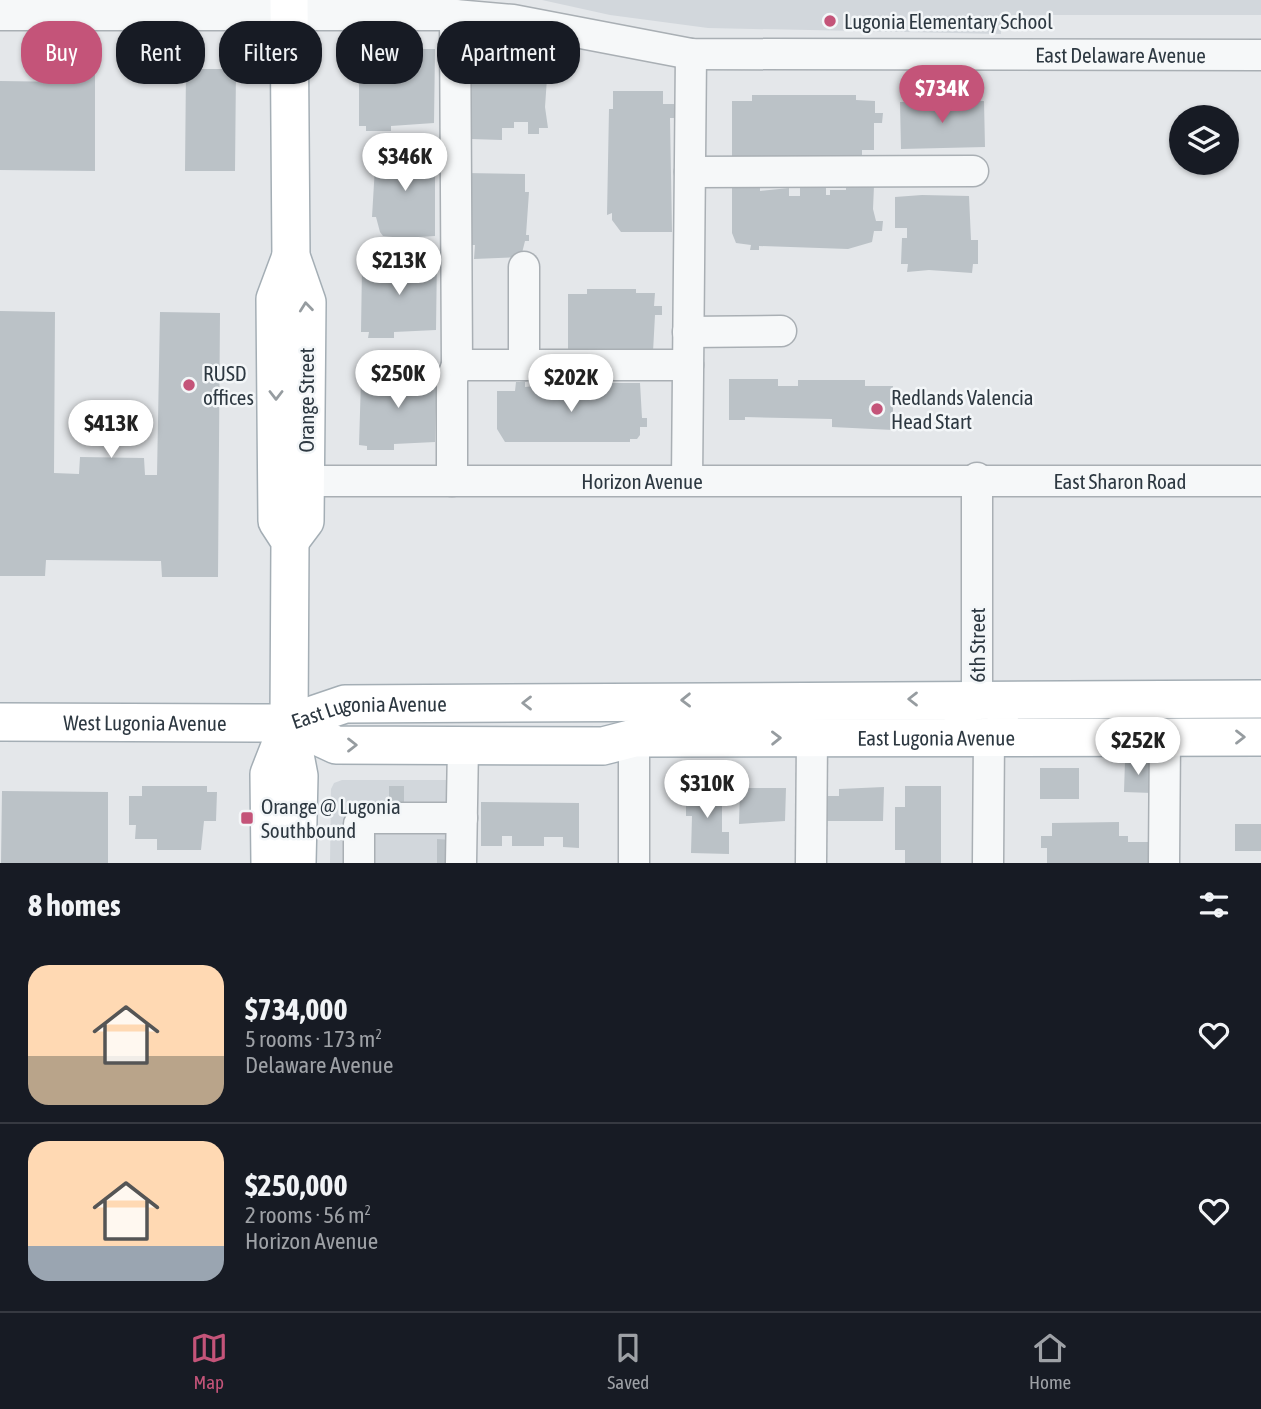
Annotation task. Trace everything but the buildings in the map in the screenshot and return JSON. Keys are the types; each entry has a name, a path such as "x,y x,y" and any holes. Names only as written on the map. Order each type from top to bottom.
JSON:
{"main road":[{"name":"Orange Street","path":"289,7 291,256 307,302 305,522 290,541"},
{"name":"Orange Street","path":"291,256 275,299 277,522 290,541 289,723 299,776 297,863"},
{"name":"East Lugonia Avenue","path":"289,723 345,704 978,698 1261,699"},
{"name":"West Lugonia Avenue","path":"0,722 289,723"},
{"name":"Orange Street","path":"270,863 269,774 289,723"},
{"name":"East Lugonia Avenue","path":"289,723 337,745 603,746 634,738 1261,737"}],"street":[{"name":"East Delaware Avenue","path":"0,15 110,8 289,7 513,20 691,54 980,57 1261,55"},
{"path":"452,481 452,379 457,365 455,15"},
{"path":"687,480 691,54"},
{"path":"690,172 973,171"},
{"path":"524,267 524,365"},
{"path":"688,332 781,331"},
{"path":"457,365 688,365"},
{"name":"Horizon Avenue","path":"306,481 978,478"},
{"name":"East Sharon Road","path":"978,478 1052,482 1261,481"},
{"name":"6th Street","path":"877,737 895,725 953,720 978,698 978,478"},
{"path":"988,863 989,737 1000,725 1063,720 1073,713 1080,700"},
{"path":"811,863 812,737"},
{"path":"1164,863 1165,737"},
{"path":"634,738 634,863"},
{"path":"461,863 463,745"},
{"path":"359,863 359,824 363,818 461,818"}],"shaded area":[{"name":"Lugonia Elementary School","path":"542,0 1261,0 1261,15 1001,15 1001,34 708,28 610,15"},
{"path":"342,780 451,780 450,863 330,863 331,789 334,783"}],"place":[{"name":"Lugonia Elementary School","path":"830,21"},
{"name":"RUSD offices","path":"189,385"},
{"name":"Redlands Valencia Head Start","path":"877,409"},
{"name":"Orange @ Lugonia Southbound","path":"247,818"}]}
